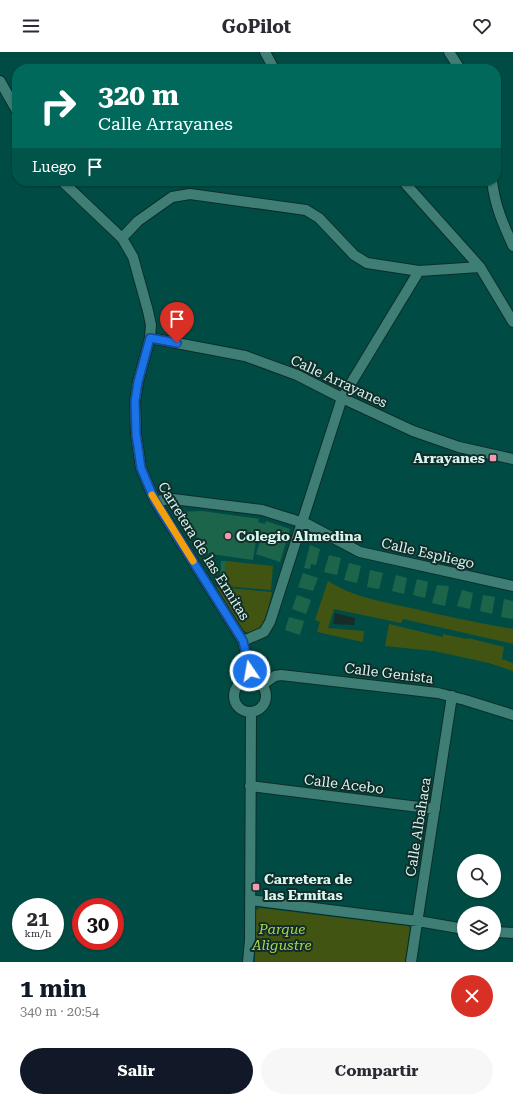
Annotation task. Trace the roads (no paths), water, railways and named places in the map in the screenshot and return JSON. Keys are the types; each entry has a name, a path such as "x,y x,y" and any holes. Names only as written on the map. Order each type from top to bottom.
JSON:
{"street":[{"path":"265,52 271,64"},
{"path":"448,52 456,64"},
{"path":"0,81 12,102"},
{"name":"Carretera de las Ermitas","path":"68,186 122,238 135,265 151,325 150,338 138,382 135,401 136,434 141,468 155,501 243,641 250,671 249,680"},
{"path":"407,186 480,267 513,322"},
{"path":"493,186 499,216 513,246"},
{"path":"122,238 138,221 172,197 190,194 306,210 319,218 354,256 367,263 419,271 480,267"},
{"path":"243,641 264,632 270,622 342,398 419,271"},
{"name":"Calle Arrayanes","path":"150,338 245,356 297,375 413,431 459,447 513,459"},
{"name":"Calle Espliego","path":"155,501 173,499 268,511 302,523 360,552 513,586"},
{"name":"Calle Genista","path":"262,686 275,676 281,675 438,693 513,715"},
{"path":"249,680 258,682 262,686 266,695 260,708 251,712 241,709 238,706 234,697 234,692 240,684 249,680"},
{"name":"Calle Albahaca","path":"411,962 452,696"},
{"path":"248,962 250,900 251,712"},
{"name":"Calle Acebo","path":"250,786 435,809"},
{"path":"250,900 418,921 457,928"},
{"path":"501,932 513,933"}],"water":[{"path":"335,613 355,618 354,625 333,624"}],"place":[{"name":"Arrayanes","path":"493,458"},
{"name":"Colegio Almedina","path":"228,536"},
{"name":"Carretera de las Ermitas","path":"256,887"}],"park label":[{"name":"Parque Aligustre","path":"282,938"}]}
